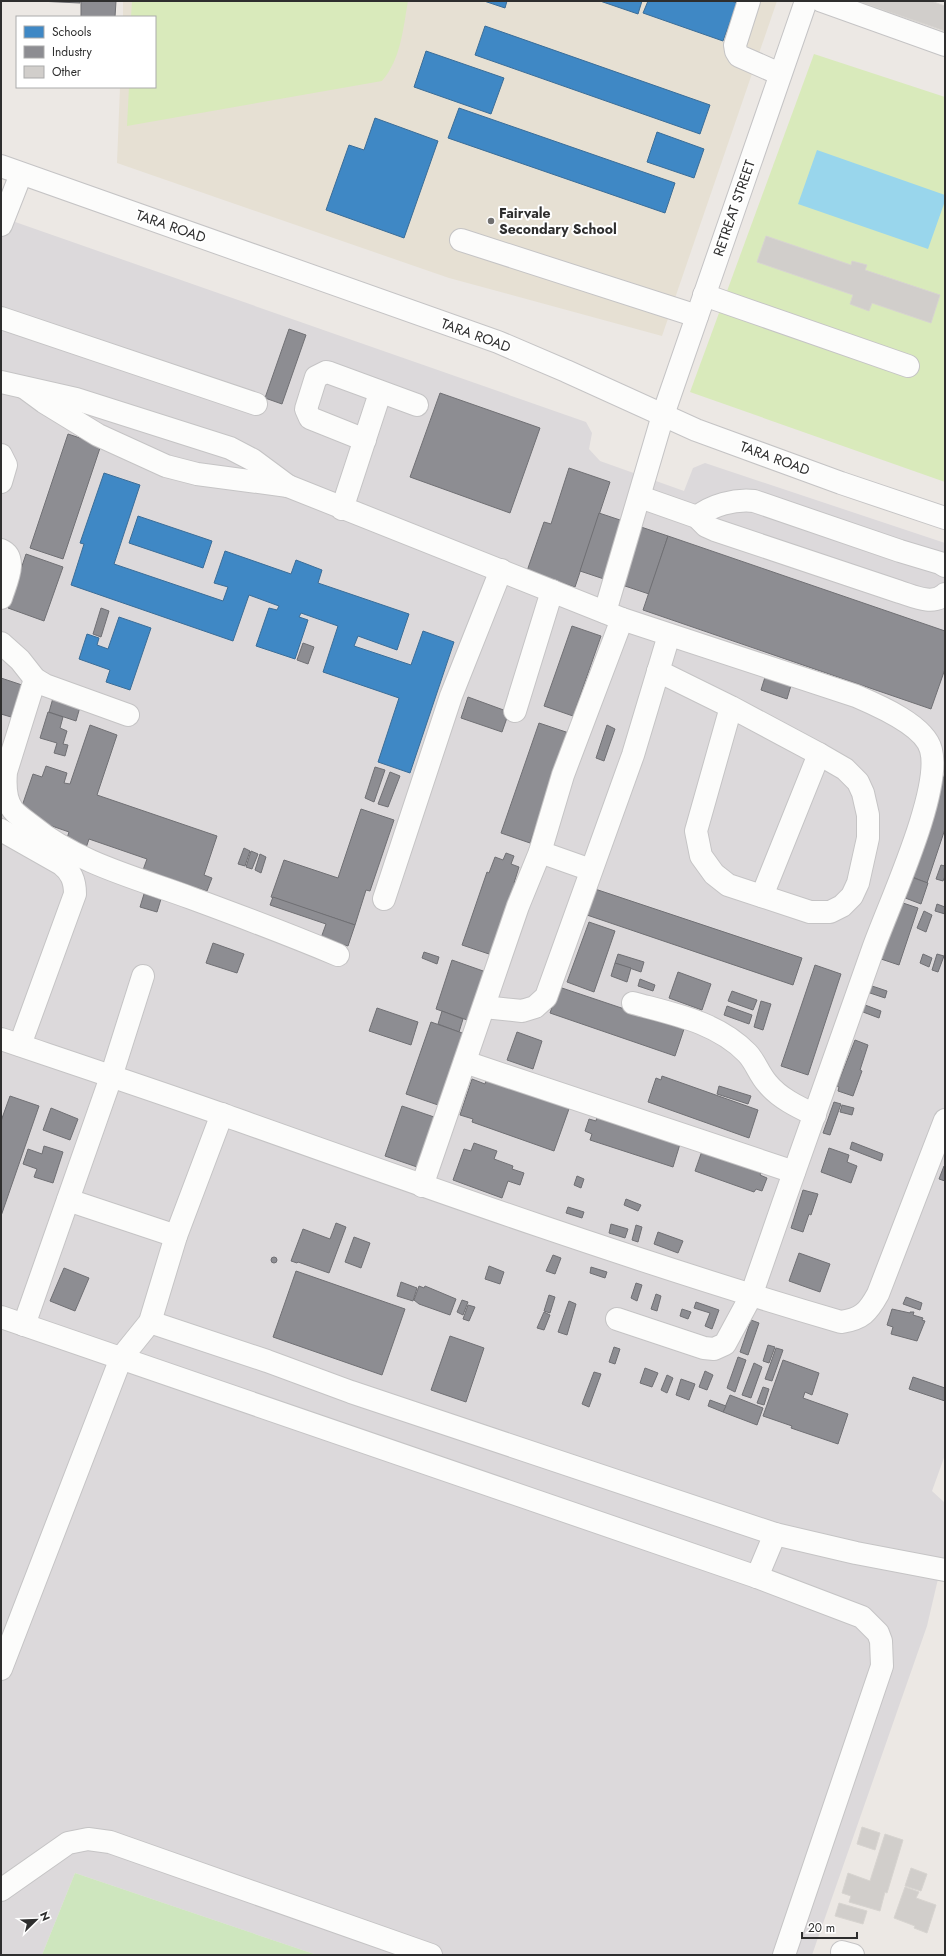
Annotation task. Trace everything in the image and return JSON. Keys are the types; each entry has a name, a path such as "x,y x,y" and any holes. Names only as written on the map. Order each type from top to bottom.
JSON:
{"street":[{"path":"749,1 735,46 736,50 739,56 780,74"},
{"name":"RETREAT STREET","path":"422,1186 518,906 540,852 614,616 640,497 663,415 806,1"},
{"path":"822,1 945,45"},
{"path":"1,225 6,169"},
{"name":"TARA ROAD","path":"6,169 498,342 696,430 945,518"},
{"path":"461,240 697,316"},
{"path":"704,295 908,366"},
{"path":"1,318 256,404"},
{"path":"365,440 310,418 306,409 316,377 326,372 380,393 417,405"},
{"path":"1,382 76,399 230,448 254,460 288,486 342,509 502,570 552,592 614,616 856,696 885,709 907,722 923,737 938,747 932,780 918,828 874,947 751,1296 725,1344 714,1349 704,1348 617,1319"},
{"path":"25,388 44,402 98,435 166,466 198,474 288,486"},
{"path":"342,509 380,393"},
{"path":"1,455 6,465 1,482"},
{"path":"640,497 697,517 706,526 715,530 921,598 937,599 945,594"},
{"path":"697,517 708,510 727,503 744,500 754,501 900,551 940,563 945,566"},
{"path":"1,550 8,553 10,559 10,566 1,598"},
{"path":"384,899 451,696 502,570"},
{"path":"515,711 552,592"},
{"path":"484,1007 522,1011 535,1007 546,997 633,755 669,635"},
{"path":"1,643 20,660 35,679 52,688 128,715"},
{"path":"658,671 731,707 819,754 846,769 858,782 863,793 868,815 868,838 858,883 852,896 842,906 830,912 810,912 728,885 714,874 700,856 696,831 731,707"},
{"path":"35,679 6,772 5,786 9,800 12,809 19,816 46,837 93,862 264,925 338,955"},
{"path":"762,896 819,754"},
{"path":"1,830 68,869 75,885 75,894 10,1042 222,1114 422,1186 751,1296 841,1322 853,1320 868,1310 878,1294 945,1120"},
{"path":"540,852 591,870"},
{"path":"24,1325 111,1076 144,976"},
{"path":"633,1003 695,1020 722,1032 747,1053 767,1084 786,1100 815,1115"},
{"path":"465,1062 794,1172"},
{"path":"1,1668 121,1358 150,1322 176,1236 222,1114"},
{"path":"68,1200 176,1236"},
{"path":"1,1317 756,1577 862,1617 879,1637 882,1666 784,1955"},
{"path":"150,1322 267,1361 351,1392 775,1534 856,1553 933,1567"},
{"path":"756,1577 775,1534"},
{"path":"1,1890 68,1843 88,1839 110,1842 431,1955"}],"shaded area":[{"name":"Fairvale Secondary School","path":"123,1 777,1 662,336 449,278 117,163 120,88 156,88 156,16 123,16"},
{"path":"1,217 586,422 592,433 589,449 600,461 684,491 693,468 705,463 945,543 945,1455 932,1491 945,1503 945,1559 938,1579 927,1626 812,1955 317,1955 75,1873 42,1955 1,1955"}],"green space":[{"path":"132,1 408,1 403,33 397,53 382,81 127,126 129,88 156,88 156,16 131,16"},
{"path":"814,54 945,97 945,482 690,392"},
{"path":"75,1873 317,1955 42,1955"}],"water":[{"path":"817,150 945,195 945,201 928,249 798,204"}],"building: Schools":[{"path":"484,1 507,1 505,8"},
{"path":"600,1 642,1 638,14"},
{"path":"648,1 731,1 737,3 723,41 643,13"},
{"path":"485,26 710,105 700,134 475,55"},
{"path":"426,51 504,78 491,114 414,87"},
{"path":"459,108 675,183 665,213 448,138"},
{"path":"375,118 438,141 404,238 326,210 349,145 364,150"},
{"path":"657,132 704,149 694,178 647,162"},
{"path":"104,473 140,485 114,564 223,601 228,587 214,583 225,551 291,574 296,560 322,570 318,583 409,614 397,650 358,636 354,646 411,665 423,631 454,642 410,773 378,762 399,698 323,672 338,626 301,613 299,617 308,620 295,659 256,646 269,608 277,610 279,606 249,595 233,641 71,585 84,544 80,543"},
{"path":"138,516 212,541 203,568 129,543"},
{"path":"119,617 151,628 130,690 106,682 110,670 79,659 87,634 99,638 97,645 108,649"}],"building: Industry":[{"path":"38,1 80,1 80,3"},
{"path":"81,1 116,1 115,16 81,16"},
{"path":"289,329 306,335 282,404 265,398"},
{"path":"440,393 540,428 510,513 410,477"},
{"path":"68,434 101,445 63,559 30,548"},
{"path":"569,468 610,482 575,587 527,571 544,522 551,524"},
{"path":"599,513 668,536 649,594 580,571"},
{"path":"668,536 945,631 945,669 931,709 643,610"},
{"path":"26,554 63,567 44,621 8,608"},
{"path":"101,608 109,611 101,637 93,634"},
{"path":"572,626 601,636 573,716 544,706"},
{"path":"303,643 314,647 308,664 297,660"},
{"path":"766,674 792,682 787,699 761,690"},
{"path":"1,678 22,685 11,717 1,714"},
{"path":"468,697 509,712 502,732 461,718"},
{"path":"53,698 80,707 76,721 49,712"},
{"path":"48,712 63,717 60,728 67,731 63,744 68,745 65,756 54,753 57,743 40,738"},
{"path":"539,723 569,733 530,843 501,833"},
{"path":"90,725 117,735 97,795 217,836 204,875 212,878 207,891 143,870 147,859 89,839 86,848 66,841 69,832 26,817 21,809 33,774 42,777 46,766 67,773 64,783 70,784"},
{"path":"607,725 615,729 604,761 596,758"},
{"path":"375,767 385,770 374,802 365,798"},
{"path":"390,772 400,776 388,807 378,804"},
{"path":"945,773 945,829 927,883 910,876"},
{"path":"361,809 394,820 370,891 366,890 355,925 271,897 284,860 338,878"},
{"path":"244,848 250,851 245,866 238,864"},
{"path":"251,851 258,854 252,869 246,867"},
{"path":"506,853 514,856 511,864 519,867 514,883 517,884 492,955 462,945 487,872 489,873 495,857 503,860"},
{"path":"260,854 266,857 261,873 255,870"},
{"path":"941,865 945,866 945,876 943,881 936,879"},
{"path":"908,876 928,883 921,904 900,896"},
{"path":"592,888 802,958 793,985 584,914"},
{"path":"144,894 161,899 157,912 140,907"},
{"path":"273,897 355,925 348,946 321,938 326,924 270,905"},
{"path":"900,902 918,908 899,965 881,959"},
{"path":"937,904 945,907 945,914 935,911"},
{"path":"924,911 932,915 926,932 917,928"},
{"path":"589,922 615,931 594,992 567,982"},
{"path":"213,943 244,954 237,973 206,963"},
{"path":"424,952 439,957 437,964 422,958"},
{"path":"618,954 644,962 641,972 615,963"},
{"path":"923,954 932,958 929,967 920,963"},
{"path":"937,954 944,956 938,972 932,970"},
{"path":"452,960 486,972 470,1021 436,1009"},
{"path":"615,963 631,968 627,982 611,976"},
{"path":"815,965 841,974 808,1075 781,1066"},
{"path":"678,972 711,984 702,1010 669,998"},
{"path":"640,979 655,985 653,991 638,986"},
{"path":"872,986 887,991 885,998 870,993"},
{"path":"559,987 684,1029 675,1056 550,1013"},
{"path":"732,991 757,1000 753,1010 728,1001"},
{"path":"761,1001 771,1004 763,1030 754,1027"},
{"path":"865,1005 881,1011 879,1018 863,1012"},
{"path":"727,1006 752,1015 749,1024 724,1015"},
{"path":"377,1008 418,1022 411,1045 369,1031"},
{"path":"442,1011 463,1019 459,1032 438,1024"},
{"path":"431,1022 465,1034 441,1106 406,1094"},
{"path":"517,1032 542,1041 533,1069 507,1060"},
{"path":"855,1040 868,1045 860,1070 862,1071 853,1096 838,1091 839,1087 837,1086"},
{"path":"662,1076 758,1110 749,1138 648,1102 656,1078 661,1080"},
{"path":"487,1077 570,1106 554,1151 472,1122 473,1119 460,1115 472,1079 485,1084"},
{"path":"719,1086 751,1096 748,1104 717,1094"},
{"path":"10,1096 39,1106 1,1216 1,1121"},
{"path":"834,1102 841,1104 830,1135 823,1133"},
{"path":"842,1105 854,1108 852,1115 840,1112"},
{"path":"402,1106 437,1118 420,1168 385,1156"},
{"path":"51,1108 78,1119 70,1140 43,1130"},
{"path":"597,1117 680,1144 673,1167 590,1140 592,1134 585,1131 589,1119 596,1121"},
{"path":"852,1142 883,1154 881,1161 850,1149"},
{"path":"474,1143 497,1151 494,1159 513,1166 512,1169 524,1173 520,1185 508,1181 502,1198 453,1180 464,1149 471,1151"},
{"path":"44,1146 63,1152 53,1183 34,1177 37,1169 23,1164 28,1149 42,1154"},
{"path":"829,1148 849,1155 847,1162 857,1166 851,1183 821,1172"},
{"path":"702,1151 761,1173 760,1175 767,1178 762,1191 756,1189 754,1192 695,1171"},
{"path":"944,1166 945,1167 945,1181 939,1179"},
{"path":"577,1176 584,1179 581,1188 574,1185"},
{"path":"803,1190 818,1194 803,1232 791,1228"},
{"path":"626,1199 641,1205 638,1211 624,1205"},
{"path":"568,1207 584,1212 582,1218 566,1213"},
{"path":"336,1223 346,1227 329,1273 291,1261 303,1229 330,1239"},
{"path":"611,1224 628,1229 625,1238 609,1233"},
{"path":"636,1225 642,1227 638,1242 632,1240"},
{"path":"658,1232 683,1241 678,1253 654,1244"},
{"path":"354,1237 370,1243 361,1268 345,1262"},
{"path":"799,1253 830,1264 820,1292 789,1281"},
{"path":"553,1255 561,1258 555,1274 546,1271"},
{"path":"274,1257 277,1260 274,1263 271,1260"},
{"path":"489,1266 504,1272 500,1284 485,1279"},
{"path":"591,1267 607,1272 605,1278 590,1273"},
{"path":"64,1268 89,1278 75,1311 50,1301"},
{"path":"296,1271 405,1309 382,1375 273,1337"},
{"path":"401,1282 417,1288 413,1301 397,1296"},
{"path":"636,1283 642,1285 637,1301 631,1298"},
{"path":"419,1286 424,1288 425,1286 456,1299 450,1315 419,1304 414,1300"},
{"path":"656,1294 661,1296 657,1311 651,1309"},
{"path":"549,1295 555,1297 550,1313 544,1311"},
{"path":"906,1297 922,1303 920,1310 903,1304"},
{"path":"462,1300 468,1302 463,1315 457,1312"},
{"path":"569,1301 576,1304 567,1335 558,1332"},
{"path":"696,1302 719,1310 712,1329 705,1326 710,1313 694,1308"},
{"path":"468,1305 475,1307 469,1321 463,1319"},
{"path":"682,1309 691,1312 688,1319 680,1316"},
{"path":"892,1309 910,1313 914,1312 913,1315 923,1318 922,1320 925,1321 917,1341 891,1334 893,1327 887,1325"},
{"path":"544,1312 550,1315 544,1330 537,1328"},
{"path":"751,1320 759,1323 748,1355 740,1352"},
{"path":"450,1336 484,1348 466,1402 431,1390"},
{"path":"768,1345 775,1347 769,1363 763,1361"},
{"path":"614,1347 620,1349 615,1364 609,1362"},
{"path":"776,1348 783,1350 772,1381 765,1379"},
{"path":"738,1357 746,1360 735,1392 727,1388"},
{"path":"783,1360 819,1373 812,1395 805,1392 803,1398 848,1414 838,1444 791,1428 792,1426 763,1416"},
{"path":"754,1363 762,1367 751,1398 742,1395"},
{"path":"645,1368 658,1373 652,1387 640,1383"},
{"path":"705,1371 713,1375 707,1390 699,1387"},
{"path":"594,1372 601,1374 589,1407 582,1404"},
{"path":"667,1375 673,1378 667,1393 661,1390"},
{"path":"913,1377 945,1388 945,1401 909,1389"},
{"path":"681,1379 695,1384 689,1400 676,1395"},
{"path":"763,1387 769,1389 764,1405 757,1403"},
{"path":"730,1395 763,1408 757,1425 723,1412"},
{"path":"710,1400 726,1406 723,1412 708,1406"}],"building: Other":[{"path":"857,1 931,1 945,6 945,31"},
{"path":"766,236 851,265 852,261 867,265 865,270 940,295 931,323 872,303 869,311 850,304 853,295 757,262"},
{"path":"862,1827 880,1833 875,1850 857,1844"},
{"path":"885,1834 903,1840 880,1911 849,1902 851,1896 842,1893 848,1873 870,1881"},
{"path":"911,1868 927,1874 921,1891 905,1886"},
{"path":"905,1887 919,1892 916,1898 936,1905 927,1933 914,1928 915,1926 894,1918"},
{"path":"839,1903 867,1911 863,1924 835,1916"}],"place":[{"name":"Fairvale Secondary School","path":"491,221"}]}
